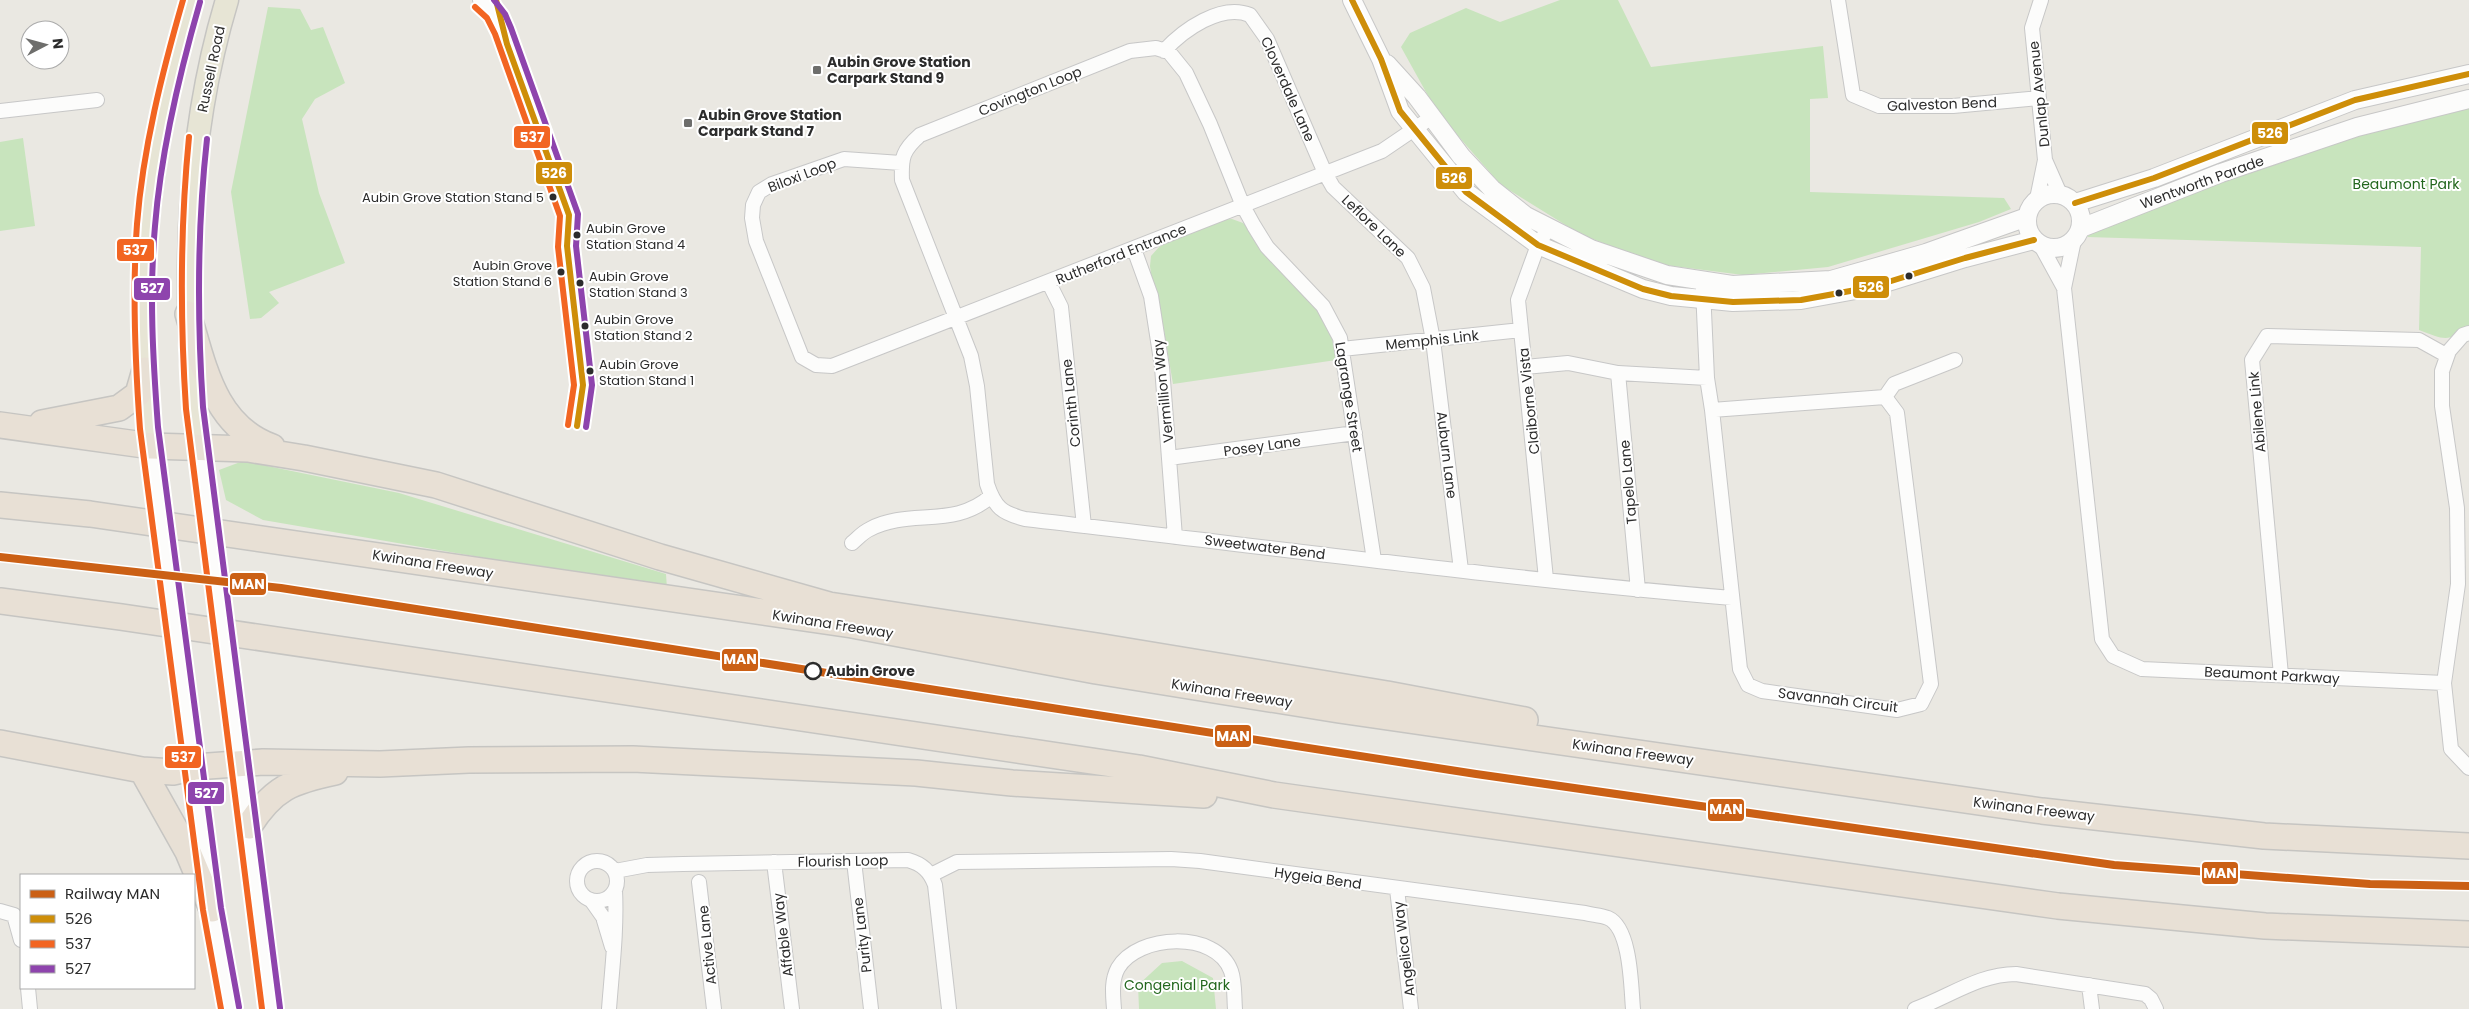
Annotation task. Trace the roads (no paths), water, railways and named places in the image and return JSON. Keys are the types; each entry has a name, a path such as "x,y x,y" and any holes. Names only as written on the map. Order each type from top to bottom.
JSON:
{"highway":[{"path":"188,314 208,381 219,404 229,418 243,432 267,445 304,458"},
{"path":"10,426 113,411 129,402 138,394 145,370"},
{"path":"10,426 151,446 248,449 304,458 436,485 660,557 829,605 1097,646 1387,694 1612,739 1648,754"},
{"name":"Kwinana Freeway","path":"0,505 139,520 852,625 1106,672 1339,710 2052,812 2264,836 2469,846"},
{"path":"0,601 131,618 1139,768 1274,795 2058,906 2265,926 2469,934"},
{"path":"0,743 142,770 174,772 194,767 240,763 380,764 469,760 633,759 916,773 1012,783 1248,797 1274,795"},
{"path":"249,826 261,807 272,795 290,785 315,776 380,764"},
{"path":"142,770 188,852 212,909"}],"main road":[{"path":"192,0 161,119 149,198 144,264 145,370 151,446 182,669 212,909 230,1009"},
{"name":"Russell Road","path":"227,0 206,86 195,165 188,258 188,314 198,448 249,826 271,1009"}],"street":[{"path":"480,0 488,5 504,30 507,44 528,98"},
{"name":"Wentworth Parade","path":"1352,0 1381,59 1400,111 1466,192 1538,245 1643,289 1670,296 1703,300 1733,302 1801,300 1834,296 1872,287 1965,258 2037,242 2057,248 2077,234 2220,173 2356,127 2469,99"},
{"name":"Galveston Bend","path":"1838,0 1853,95 1879,106 1953,106 2039,98"},
{"name":"Dunlap Avenue","path":"2037,200 2045,160 2032,28 2041,0"},
{"name":"Cloverdale Lane","path":"1164,51 1175,39 1193,25 1229,12 1250,14 1267,39 1325,173"},
{"name":"Covington Loop","path":"901,163 906,148 920,135 1130,51 1156,48 1164,51"},
{"path":"1164,51 1169,52 1186,73 1210,124 1243,206"},
{"name":"Wentworth Parade","path":"1381,59 1417,97 1461,156 1492,189 1526,216 1548,229 1591,249 1667,275 1732,285 1831,280 1926,253 2027,217"},
{"name":"Wentworth Parade","path":"2037,200 2048,194 2068,199 2154,178 2355,100 2469,74"},
{"path":"0,111 97,100"},
{"name":"Rutherford Entrance","path":"802,357 816,365 832,366 957,316 1049,283 1382,151 1432,117"},
{"name":"Biloxi Loop","path":"802,357 756,241 752,218 753,205 756,198 760,192 772,184 844,159 901,163"},
{"name":"Dunlap Avenue","path":"2045,160 2068,199"},
{"path":"852,543 863,533 879,525 965,512 980,506 991,496 987,484 977,386 971,356 957,316 912,208 902,180 901,163"},
{"name":"Leflore Lane","path":"1325,173 1333,187 1408,258 1423,288 1433,340"},
{"path":"2068,199 2081,215 2077,234"},
{"path":"2037,200 2030,207 2027,217 2027,225 2037,242"},
{"name":"Lagrange Street","path":"1243,206 1267,247 1323,306 1340,338 1374,560"},
{"name":"Claiborne Vista","path":"1546,580 1518,300 1538,245 1548,229"},
{"name":"Beaumont Parkway","path":"2077,234 2064,288 2102,639 2112,656 2142,669 2444,683"},
{"name":"Beaumont Parkway","path":"2037,242 2064,288"},
{"name":"Vermillion Way","path":"1134,249 1151,296 1162,367 1176,537"},
{"name":"Savannah Circuit","path":"1702,280 1708,378 1740,669 1748,685 1762,691 1897,710 1921,704 1931,684 1897,414 1885,397"},
{"name":"Corinth Lane","path":"1049,283 1061,307 1084,526"},
{"name":"Memphis Link","path":"1342,350 1521,330"},
{"path":"2469,333 2463,335 2446,355 2442,372 2442,406 2457,508 2458,584 2444,683 2451,749 2469,768"},
{"name":"Abilene Link","path":"2281,675 2252,360 2267,336 2419,340 2446,355"},
{"name":"Auburn Lane","path":"1433,340 1461,570"},
{"path":"1712,410 1885,397 1894,384 1955,360"},
{"path":"1525,367 1568,363 1618,373 1708,378"},
{"name":"Tapelo Lane","path":"1618,373 1638,590"},
{"name":"Posey Lane","path":"1169,458 1355,433"},
{"name":"Sweetwater Bend","path":"991,496 1004,513 1025,519 1546,580 1732,598"},
{"name":"Hygeia Bend","path":"931,876 957,862 1171,859 1200,861 1609,918 1620,930 1626,943 1633,1009"},
{"name":"Flourish Loop","path":"614,871 647,865 908,860 918,863 931,876"},
{"path":"609,1009 613,950 616,935 615,890 617,880 614,871 608,864 599,861 584,867 578,876 579,888 591,900 603,917 613,950"},
{"name":"Purity Lane","path":"854,861 871,1009"},
{"name":"Affable Way","path":"774,862 792,1009"},
{"path":"931,876 936,892 949,1009"},
{"name":"Active Lane","path":"699,882 714,1009"},
{"name":"Angelica Way","path":"1397,889 1410,1009"},
{"path":"591,900 608,898 615,890"},
{"path":"0,911 14,916 20,937"},
{"path":"1114,1009 1112,986 1119,967 1133,954 1154,944 1173,940 1193,942 1212,951 1222,959 1230,970 1236,1009"},
{"path":"1916,1009 1998,974 2016,974 2145,994 2151,999 2156,1009"},
{"path":"2089,985 2092,1009"},
{"path":"28,989 30,1009"}],"rail line":[{"name":"MAN","path":"0,557 281,588 1476,774 2114,865 2370,884 2469,886"}],"place":[{"name":"Aubin Grove Station Carpark Stand 9","path":"817,70"},
{"name":"Aubin Grove Station Carpark Stand 7","path":"688,123"},
{"name":"Aubin Grove Station Stand 5","path":"553,197"},
{"name":"Aubin Grove Station Stand 4","path":"577,235"},
{"name":"Aubin Grove Station Stand 6","path":"561,272"},
{"name":"Aubin Grove Station Stand 3","path":"580,283"},
{"name":"Aubin Grove Station Stand 2","path":"585,326"},
{"name":"Aubin Grove Station Stand 1","path":"590,371"},
{"name":"Aubin Grove","path":"813,671"}],"park label":[{"name":"Beaumont Park","path":"2406,184"},
{"name":"Congenial Park","path":"1177,985"}]}
